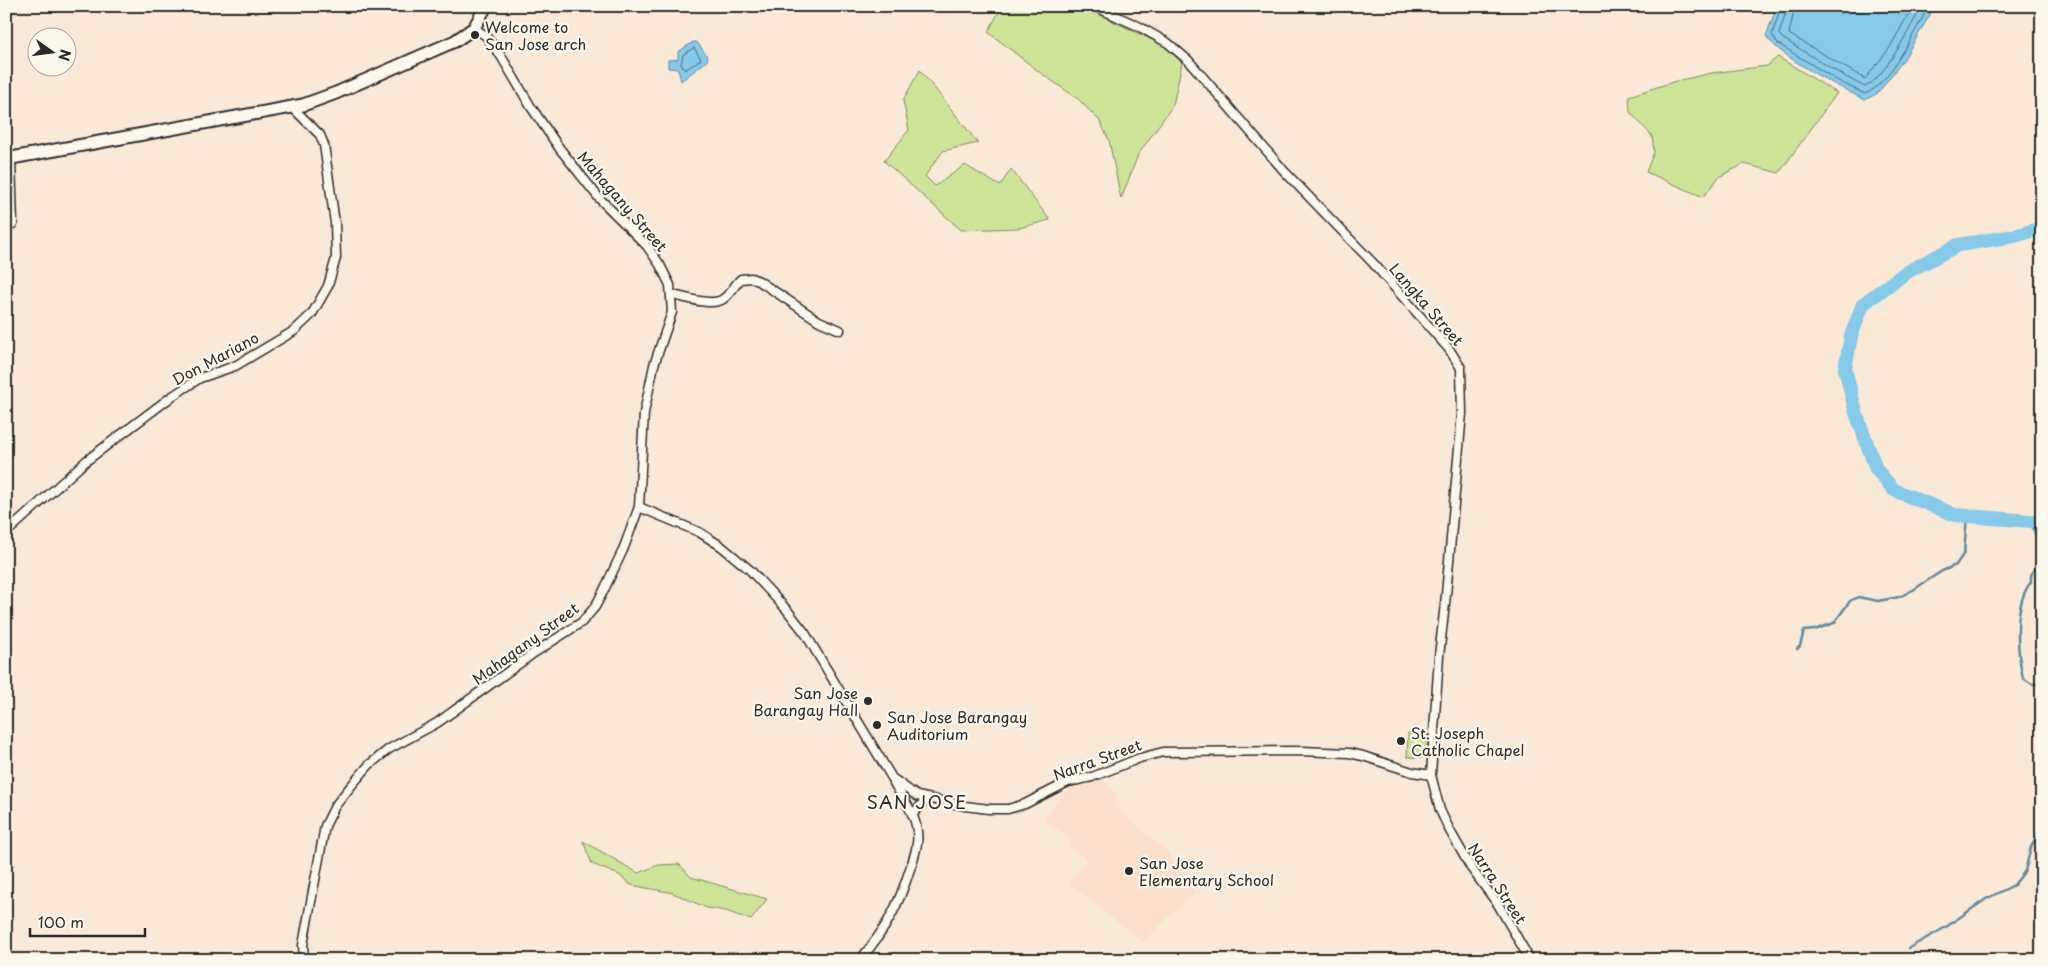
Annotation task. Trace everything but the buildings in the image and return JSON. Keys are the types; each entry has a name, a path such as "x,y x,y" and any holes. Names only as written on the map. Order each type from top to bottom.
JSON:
{"street":[{"path":"13,224 8,159 293,108 336,94 455,41 474,28 486,6"},
{"name":"Langka Street","path":"1094,6 1138,26 1168,43 1189,61 1285,172 1368,258 1449,349 1461,368 1461,421 1439,656 1431,775"},
{"name":"Mahagany Street","path":"304,960 303,945 325,826 335,806 369,765 389,749 437,723 531,655 582,622 595,607 604,590 623,550 639,507 644,413 654,365 672,312 672,295 666,276 647,246 599,198 560,149 501,56 486,36 474,28"},
{"name":"Don Mariano","path":"6,533 86,461 170,398 200,378 242,362 294,331 312,314 328,286 334,270 336,258 334,223 324,145 320,135 293,108"},
{"path":"672,295 708,302 718,302 741,279 751,278 766,285 820,321 840,330"},
{"name":"Narra Street","path":"639,507 692,528 721,546 750,570 772,592 805,633 820,656 864,734 892,778 907,791 927,799 989,809 1008,809 1025,804 1068,782 1092,777 1140,758 1163,752 1301,751 1349,753 1363,756 1412,772 1431,775 1440,810 1450,831 1530,960"},
{"path":"860,960 880,935 901,897 917,842 913,814 892,778"},
{"path":"913,814 927,799"}],"shaded area":[{"name":"San Jose Elementary School","path":"1102,780 1117,794 1114,805 1167,851 1195,892 1143,942 1068,883 1087,859 1068,846 1071,839 1043,820 1069,788 1089,785"}],"green space":[{"path":"1002,6 1081,6 1165,46 1182,63 1173,105 1138,155 1121,199 1109,140 1099,120 1078,99 988,32"},
{"path":"1778,57 1837,93 1779,173 1744,164 1719,177 1703,197 1646,172 1654,152 1652,136 1630,112 1629,96 1676,81 1712,73 1767,66"},
{"path":"920,70 978,143 943,151 925,176 935,186 965,165 1000,186 1011,169 1050,220 1019,228 961,230 884,161 909,130 903,100"},
{"path":"1408,733 1428,734 1427,758 1407,757"},
{"path":"583,841 638,873 659,865 679,864 691,877 767,899 751,920 726,911 707,908 673,893 631,885 619,875 592,864"}],"water":[{"path":"1777,6 1935,6 1904,59 1878,93 1865,100 1797,63 1774,45 1766,36"},
{"path":"693,42 697,42 708,57 707,61 681,81 678,69 668,68 668,60 678,59 678,52"}],"waterway":[{"path":"2042,228 2014,236 1958,245 1905,273 1863,304 1851,336 1845,369 1856,413 1876,469 1894,490 1955,515 2042,522"},
{"path":"1797,649 1800,646 1804,631 1815,630 1834,623 1850,601 1858,597 1878,601 1899,597 1942,571 1956,565 1964,553 1967,516"},
{"path":"2031,521 2039,545 2040,555 2038,563 2032,572 2031,582 2025,591 2021,603 2018,642 2023,678 2032,684 2042,684"},
{"path":"1909,948 1946,927 1986,899 2014,885 2025,871 2031,847 2039,833 2042,821"}],"place":[{"name":"Welcome to San Jose arch","path":"475,35"},
{"name":"San Jose Barangay Hall","path":"868,701"},
{"name":"San Jose Barangay Auditorium","path":"877,725"},
{"name":"St. Joseph Catholic Chapel","path":"1401,741"},
{"name":"San Jose Elementary School","path":"1129,871"}],"district":[{"name":"SAN JOSE","path":"917,801"}]}
